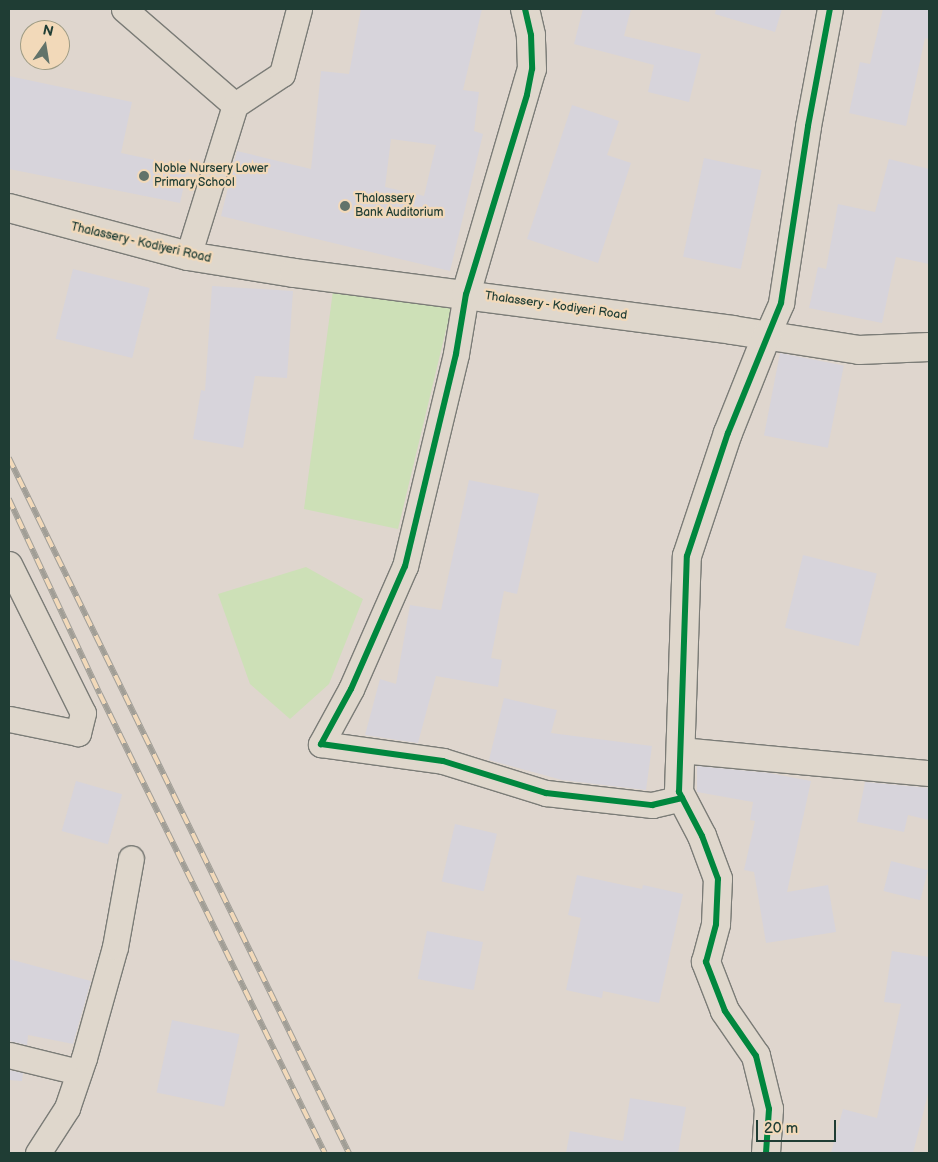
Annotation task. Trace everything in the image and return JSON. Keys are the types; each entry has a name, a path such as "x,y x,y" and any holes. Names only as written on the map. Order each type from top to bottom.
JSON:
{"street":[{"path":"124,9 235,105"},
{"path":"188,256 235,105 282,74 299,9"},
{"path":"525,9 531,35 532,69 466,294 456,354 405,566 351,689 321,744 443,761 546,793 652,805 682,798"},
{"path":"766,1153 769,1109 756,1056 725,1012 706,962 716,924 718,879 679,792 688,556 728,433 781,303 808,126 830,9"},
{"name":"Thalassery - Kodiyeri Road","path":"9,208 188,256 767,335 859,350 929,347"},
{"path":"9,564 83,713 78,733 9,719"},
{"path":"680,750 929,773"},
{"path":"38,1153 67,1108 79,1072 116,947 131,858"},
{"path":"9,1055 79,1072"}],"green space":[{"path":"334,283 453,301 398,529 304,509"},
{"path":"306,567 363,599 329,684 290,719 250,684 218,594"}],"building":[{"path":"361,9 482,9 463,90 479,92 474,131 483,134 450,271 221,216 237,151 311,169 321,71 349,74","holes":["391,139 436,145 424,196 385,187"]},
{"path":"583,9 631,9 624,36 701,54 689,102 648,92 654,65 574,44"},
{"path":"716,9 782,9 775,32 715,14"},
{"path":"883,9 929,9 929,39 925,38 906,126 849,113 860,62 870,64"},
{"path":"9,76 132,102 121,153 188,167 180,203 9,169"},
{"path":"572,105 619,121 607,155 631,163 598,263 527,239"},
{"path":"704,158 762,170 741,269 683,257"},
{"path":"889,159 929,169 929,264 896,257 882,323 809,308 818,267 826,269 838,204 875,212"},
{"path":"73,269 150,288 132,358 56,339"},
{"path":"212,286 293,291 287,378 255,376 243,448 193,439 201,390 205,391"},
{"path":"780,353 844,365 828,448 764,435"},
{"path":"469,480 539,494 517,594 504,591 491,658 502,660 498,687 436,676 418,743 365,735 380,679 396,684 410,605 441,610"},
{"path":"803,555 877,573 859,646 785,628"},
{"path":"504,698 557,710 551,733 652,746 646,790 562,780 489,760"},
{"path":"697,766 769,773 811,781 787,892 828,885 836,932 766,943 754,872 744,870 755,821 750,820 753,802 697,792"},
{"path":"76,781 122,794 108,844 62,831"},
{"path":"865,782 929,788 929,820 908,815 904,832 857,822"},
{"path":"455,824 497,834 484,891 442,881"},
{"path":"891,861 928,870 920,900 884,891"},
{"path":"577,875 642,889 643,885 683,894 659,1003 603,991 602,998 566,990 581,918 568,915"},
{"path":"427,931 483,942 474,990 418,979"},
{"path":"892,951 929,957 929,1090 913,1153 831,1153 843,1109 877,1118 901,1004 884,1002"},
{"path":"9,959 91,981 73,1044 28,1035 27,1045 9,1041"},
{"path":"172,1020 239,1034 224,1107 157,1092"},
{"path":"9,1070 23,1073 22,1081 9,1080"},
{"path":"630,1098 686,1107 678,1153 566,1153 570,1131 623,1141"}],"railway":[{"path":"9,458 349,1153"},
{"path":"9,499 100,694 325,1153"}],"cycle path":[{"path":"525,9 531,35 532,69 527,95 466,294 456,354 405,566 351,689 321,744 443,761 546,793 652,805 682,798"},
{"path":"766,1153 769,1109 756,1056 725,1011 706,962 716,924 718,879 702,836 679,792 687,556 728,433 781,303 808,126 830,9"}],"place":[{"name":"Noble Nursery Lower Primary School","path":"144,176"},
{"name":"Thalassery Bank Auditorium","path":"345,206"}]}
